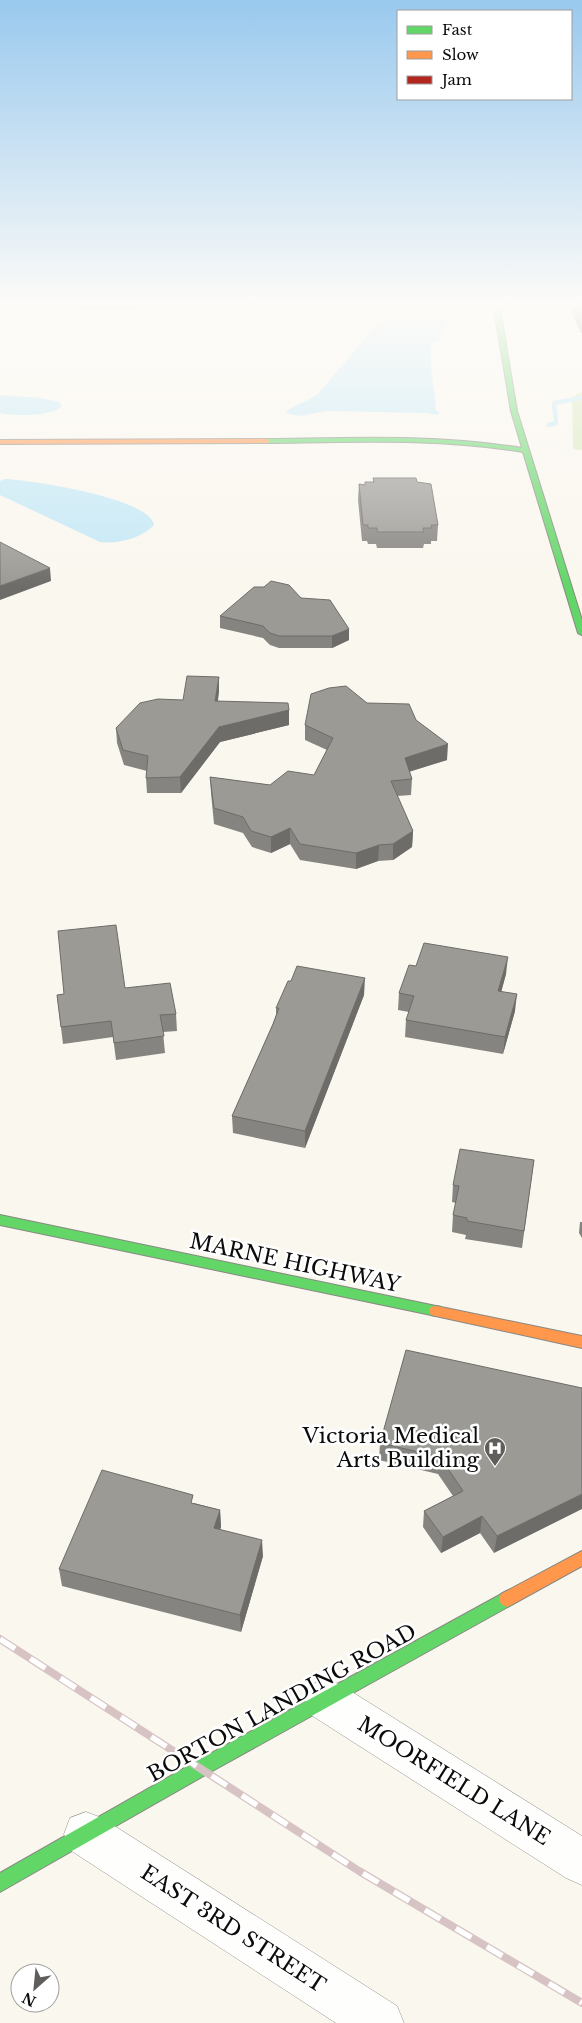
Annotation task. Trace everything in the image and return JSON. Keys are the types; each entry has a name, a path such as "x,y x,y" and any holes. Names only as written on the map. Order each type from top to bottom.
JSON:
{"main road":[{"path":"508,397 510,414 526,450 582,634"},
{"path":"443,441 471,437 482,433"},
{"path":"0,442 443,441 489,443 526,450"},
{"path":"450,453 526,450"},
{"path":"0,452 301,452"},
{"name":"MARNE HIGHWAY","path":"0,1220 582,1342"},
{"name":"BORTON LANDING ROAD","path":"0,1883 582,1558"}],"street":[{"name":"MOORFIELD LANE","path":"326,1700 582,1862"},
{"name":"EAST 3RD STREET","path":"86,1834 380,2023"}],"green space":[{"path":"572,397 582,397 582,450 573,449"}],"water":[{"path":"0,397 41,398 59,402 62,406 57,410 42,414 14,415 0,413"},
{"path":"312,397 435,397 436,410 440,413 437,415 426,413 327,411 299,416 285,413"},
{"path":"5,479 62,487 112,499 147,515 154,525 149,530 128,540 100,542 0,495 0,481"}],"building":[{"path":"373,478 416,478 417,482 431,484 438,525 431,525 432,528 423,528 424,532 377,532 377,528 368,528 368,525 363,525 359,484 365,485 365,482 374,482"},
{"path":"0,542 50,568 0,586"},
{"path":"271,581 289,585 301,598 330,600 349,629 332,636 279,636 270,633 263,626 220,616 254,587 264,587"},
{"path":"187,676 219,677 215,701 288,703 289,710 219,727 180,777 146,778 148,756 123,750 116,728 140,703 158,699 183,700"},
{"path":"346,686 367,703 409,704 416,720 448,744 405,758 412,779 391,781 413,831 393,844 379,845 356,853 300,844 290,828 271,837 251,831 243,817 214,808 210,777 270,785 288,771 314,775 333,738 305,725 311,694 329,688"},
{"path":"116,925 125,988 170,983 176,1014 160,1015 164,1036 114,1043 111,1021 61,1027 57,995 64,994 58,931"},
{"path":"424,943 508,957 498,991 517,994 505,1037 406,1020 414,996 399,993 409,965 416,966"},
{"path":"297,966 365,978 305,1131 232,1116 273,1024 279,1008 276,1008"},
{"path":"460,1149 534,1160 524,1231 467,1221 467,1218 453,1215 459,1186 453,1185"},
{"name":"Victoria Medical Arts Building","path":"406,1350 582,1388 582,1494 497,1536 482,1516 443,1537 424,1511 463,1491 440,1457 380,1443"},
{"path":"102,1470 193,1495 191,1503 220,1510 214,1528 262,1540 240,1615 59,1569"}],"waterway":[{"path":"549,425 556,423 554,403 582,398"}],"railway":[{"path":"0,1639 359,1871 582,2003"}],"traffic: fast":[{"path":"512,397 514,411 582,633"},
{"path":"267,441 429,440 494,445 525,450"},
{"path":"0,1220 436,1311"},
{"path":"0,1883 201,1768 507,1599"}],"traffic: slow":[{"path":"0,442 267,441"},
{"path":"436,1311 582,1342"},
{"path":"507,1599 582,1558"}],"place":[{"name":"Victoria Medical Arts Building","path":"495,1467"}]}
